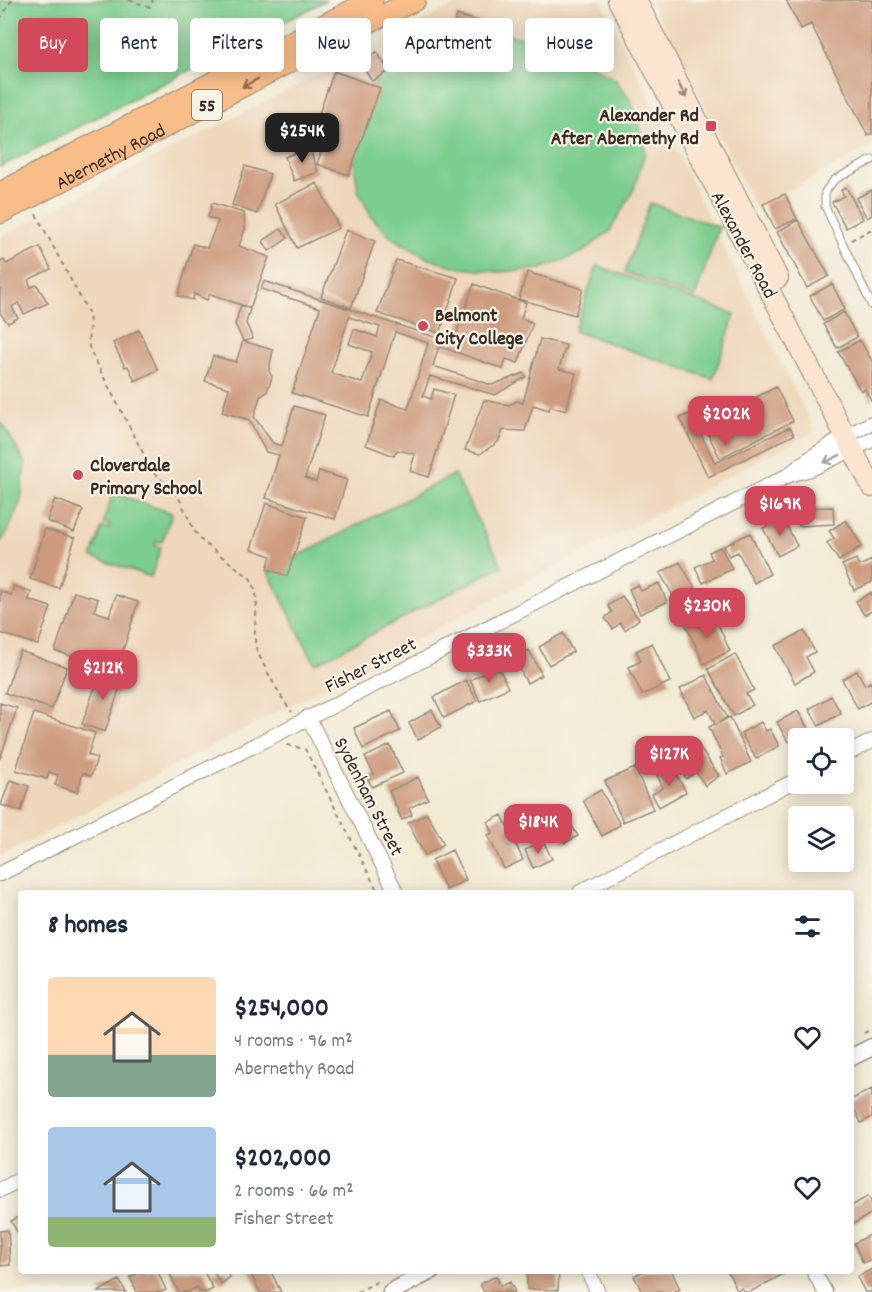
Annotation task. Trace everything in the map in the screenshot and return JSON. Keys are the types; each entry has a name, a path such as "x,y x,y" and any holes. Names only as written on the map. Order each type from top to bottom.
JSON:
{"main road":[{"name":"Abernethy Road","path":"0,193 372,0"},
{"name":"Abernethy Road","path":"0,213 327,42 415,0"},
{"name":"Alexander Road","path":"618,0 862,440"},
{"name":"Alexander Road","path":"636,0 862,440 872,487"}],"street":[{"name":"Fisher Street","path":"0,874 289,727 304,712 789,474 811,469 862,440"},
{"name":"Sydenham Street","path":"304,712 395,890"},
{"path":"854,750 872,741"},
{"path":"584,890 788,784"},
{"path":"854,1056 872,1047"},
{"path":"0,1190 18,1181"},
{"path":"390,1284 421,1274"},
{"path":"589,1274 598,1292"},
{"path":"815,1274 825,1292"}],"lane":[{"path":"872,160 834,180 825,192 825,206 872,306"}],"path":[{"path":"0,19 12,0"},
{"path":"129,0 150,7 153,0"},
{"path":"32,206 89,314 87,344 153,472 178,496 195,532 203,542 250,578 254,584 257,609 256,648 291,712 287,746 305,749 377,890"},
{"path":"843,244 872,229"},
{"path":"291,712 304,712"},
{"path":"357,1292 390,1284"}],"shaded area":[{"name":"Belmont City College","path":"464,0 601,0 610,18 525,18 525,72 614,72 614,26 815,431 0,857 0,237 323,72 371,72 371,48 383,41 383,72 513,72 513,18 429,18"},
{"path":"650,0 872,0 872,146 756,208"}],"green space":[{"path":"0,0 327,0 284,22 284,18 190,18 190,70 0,167"},
{"path":"513,36 525,39 525,72 602,72 616,80 631,101 639,122 645,152 634,189 610,231 583,252 541,269 499,272 461,268 427,258 389,236 371,216 358,190 353,156 362,118 379,71 383,67 383,72 513,72"},
{"path":"650,203 719,227 695,297 625,272"},
{"path":"597,266 735,314 713,379 574,331"},
{"path":"0,422 25,463 21,500 8,531 0,543"},
{"path":"454,474 502,566 315,664 268,572"},
{"path":"113,493 172,513 162,542 156,541 155,545 161,547 151,577 92,557 102,527 109,529 110,525 103,523"}],"building":[{"path":"786,0 872,0 872,134 868,136 811,24 801,29"},
{"path":"377,52 383,62 383,72 387,72 372,81 366,72 371,72 371,56"},
{"path":"334,72 380,88 349,175 317,164 324,144 310,139"},
{"path":"309,147 318,172 294,181 285,157"},
{"path":"245,166 270,174 257,214 232,205"},
{"path":"317,183 339,228 297,248 275,204"},
{"path":"846,187 863,219 846,228 832,202 844,196 841,190"},
{"path":"872,190 872,215 867,218 856,198"},
{"path":"785,194 797,219 775,229 763,204"},
{"path":"212,203 244,213 245,229 239,246 269,257 250,308 210,294 207,300 194,294 193,300 178,296 193,244 207,248 218,221 208,217"},
{"path":"798,220 829,276 807,288 777,232"},
{"path":"281,229 288,238 269,251 263,241"},
{"path":"346,230 375,241 351,308 321,297"},
{"path":"40,247 51,269 28,280 31,287 37,285 48,303 24,314 18,303 12,307 18,318 8,323 0,313 0,262 4,260 6,264"},
{"path":"396,260 458,278 440,333 377,313"},
{"path":"527,272 583,289 575,315 519,299"},
{"path":"264,281 453,343 474,284 526,303 521,318 533,323 518,363 506,359 503,369 439,346 433,366 492,385 524,373 526,377 495,395 430,376 423,396 431,399 434,389 454,395 429,477 410,471 415,454 397,450 394,456 366,445 381,400 408,409 428,343 395,332 368,417 292,393 320,308 261,289","holes":["349,317 380,327 377,337 354,329 349,344 372,352 362,383 331,373"]},
{"path":"832,284 845,309 823,321 810,296"},
{"path":"241,305 250,309 246,323 253,339 243,341 235,324"},
{"path":"844,312 857,337 837,348 823,324"},
{"path":"139,330 158,370 135,381 113,343"},
{"path":"540,339 566,345 559,369 576,373 566,411 550,406 549,410 533,405 525,431 503,430 498,442 480,454 465,450 484,400 509,405 517,401 523,403"},
{"path":"860,340 872,361 872,402 865,389 861,391 838,352"},
{"path":"243,341 273,350 269,371 272,377 267,392 260,397 254,417 273,443 282,446 294,406 325,415 305,478 316,482 319,471 347,480 335,519 266,498 279,455 266,452 249,420 222,412 229,388 205,381 213,356 236,362"},
{"path":"776,387 793,421 720,458 703,424"},
{"path":"691,413 715,463 790,427 794,435 708,477 680,418"},
{"path":"55,499 83,510 74,532 47,521"},
{"path":"266,503 307,517 287,576 267,569 271,556 251,549"},
{"path":"833,507 834,524 799,526 798,508"},
{"path":"783,518 797,546 778,556 763,528"},
{"path":"846,520 862,546 839,561 827,543 834,538 829,531"},
{"path":"45,529 75,538 59,588 30,579"},
{"path":"750,533 770,574 754,583 738,552 729,556 724,546"},
{"path":"721,547 732,569 703,583 695,567 712,559 709,552"},
{"path":"856,559 859,566 872,560 872,582 854,590 842,565"},
{"path":"680,562 695,588 675,599 660,573"},
{"path":"659,583 667,602 640,614 629,589 638,585 641,591"},
{"path":"14,586 31,592 29,600 51,607 38,645 0,633 0,591 11,595"},
{"path":"74,592 98,599 94,611 109,616 116,595 138,602 117,670 55,651"},
{"path":"872,592 872,611 864,615 856,601"},
{"path":"695,593 702,607 687,615 680,601"},
{"path":"622,596 639,619 625,630 620,623 613,629 605,618 612,612 608,606"},
{"path":"704,614 709,626 717,622 730,651 704,664 685,623"},
{"path":"804,631 815,652 806,657 814,672 795,683 775,646"},
{"path":"563,633 573,652 549,665 539,647"},
{"path":"652,643 670,682 642,695 629,667 641,661 636,651"},
{"path":"529,650 542,675 527,683 513,658"},
{"path":"20,651 67,667 52,709 5,693"},
{"path":"735,654 754,690 746,694 753,705 734,716 708,669"},
{"path":"498,666 508,688 480,701 470,680"},
{"path":"101,671 123,678 105,732 82,724"},
{"path":"857,671 865,685 870,682 872,685 872,701 858,709 842,679"},
{"path":"706,675 727,717 718,723 730,717 751,762 727,774 720,758 723,757 709,727 715,724 708,710 694,717 680,689"},
{"path":"466,680 477,701 444,718 434,697"},
{"path":"831,696 841,713 819,726 809,709"},
{"path":"0,703 17,708 0,759"},
{"path":"432,710 441,727 418,740 409,723"},
{"path":"391,711 400,731 363,749 354,728"},
{"path":"798,711 808,728 788,728 788,742 777,722"},
{"path":"34,713 95,733 88,755 97,758 91,776 83,773 77,792 55,785 58,775 49,772 47,779 16,770"},
{"path":"761,722 766,731 770,729 779,746 756,759 741,733"},
{"path":"694,739 719,776 705,786 696,772 686,779 679,767 686,763 678,750"},
{"path":"390,745 403,773 372,787 367,777 374,774 365,757"},
{"path":"672,766 686,792 659,807 652,794 663,788 657,775"},
{"path":"635,768 653,809 623,822 605,781"},
{"path":"418,777 428,799 409,808 412,815 402,820 389,791"},
{"path":"10,780 29,786 21,811 1,805"},
{"path":"601,790 620,825 602,836 583,800"},
{"path":"560,807 569,826 550,835 541,815"},
{"path":"427,813 444,844 425,855 408,823"},
{"path":"502,815 523,860 504,869 488,835 493,833 488,822"},
{"path":"572,826 578,836 565,843 559,833"},
{"path":"543,841 552,859 533,868 525,850"},
{"path":"452,850 466,880 446,890 432,860"},
{"path":"872,1089 872,1117 861,1123 854,1108 854,1098"},
{"path":"868,1196 872,1203 872,1213 854,1224 854,1205"},
{"path":"18,1217 18,1233 11,1221"},
{"path":"8,1230 10,1265 0,1266 0,1231"},
{"path":"872,1234 872,1259 863,1263 854,1243"},
{"path":"872,1269 872,1292 865,1292 857,1277"},
{"path":"136,1274 159,1274 166,1290 137,1292 130,1277"},
{"path":"170,1274 205,1274 213,1289 200,1292 197,1287 188,1292 179,1292"},
{"path":"215,1274 228,1274 230,1277 221,1284"},
{"path":"251,1274 272,1274 281,1292 260,1292"},
{"path":"527,1274 559,1274 558,1290 527,1289"},
{"path":"638,1274 673,1274 680,1289 673,1292 642,1292 634,1276"},
{"path":"729,1274 784,1274 750,1292 744,1292 742,1288 737,1290"},
{"path":"496,1276 501,1286 510,1282 515,1292 484,1292 480,1284"},
{"path":"119,1280 126,1292 98,1292"}],"place":[{"name":"Alexander Rd After Abernethy Rd","path":"711,126"},
{"name":"Belmont City College","path":"423,326"},
{"name":"Cloverdale Primary School","path":"78,475"}]}
